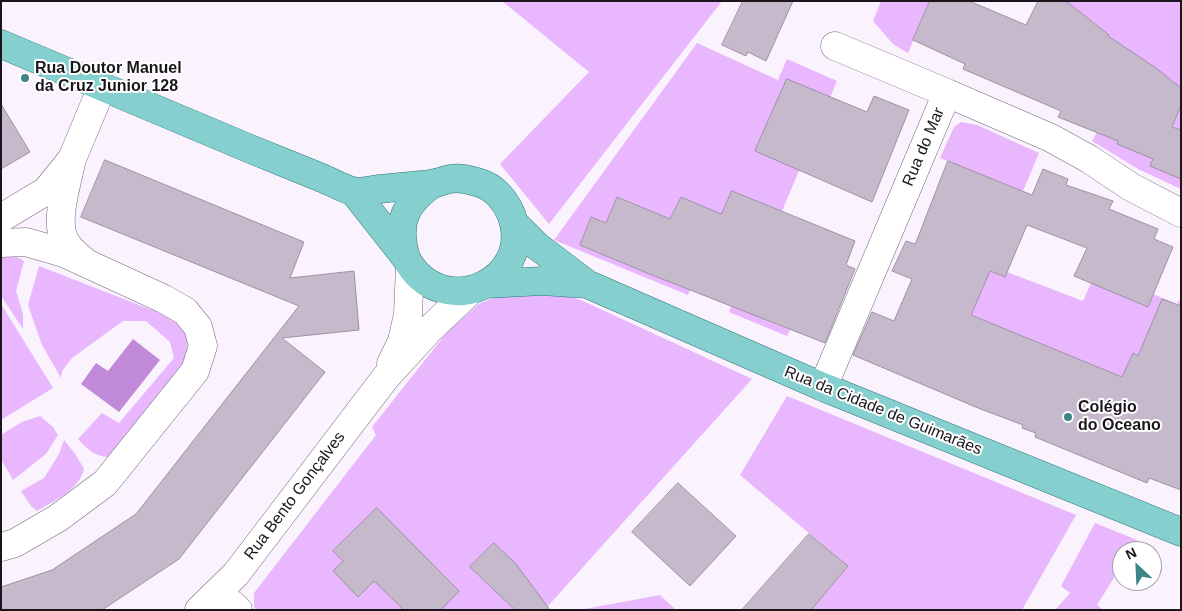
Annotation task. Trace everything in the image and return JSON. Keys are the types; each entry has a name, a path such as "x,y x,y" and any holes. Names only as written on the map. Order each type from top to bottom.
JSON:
{"main road":[{"path":"1,44 354,192 434,183 450,178 467,179 484,184 498,193 508,207 514,222 514,244 507,264 498,276 478,288"},
{"path":"408,262 401,241 402,223 408,206 420,193 434,183"},
{"path":"354,192 421,279 436,288 452,292 542,281 587,284"},
{"path":"514,222 537,246 587,284"},
{"name":"Rua da Cidade de Guimarães","path":"587,284 823,387 1181,532"}],"street":[{"path":"835,46 947,93"},
{"path":"87,264 71,250 63,238 60,221 72,159 102,87"},
{"name":"Rua do Mar","path":"823,387 947,93 1052,138 1089,159 1131,187 1181,212"},
{"path":"1,218 46,191 72,159"},
{"path":"1,243 26,242 64,253 164,298 185,311 198,326 203,346 195,371 105,483 58,518 15,543 1,547"},
{"path":"386,377 402,341 406,323 408,262"},
{"path":"386,377 430,329 478,288"},
{"name":"Rua Bento Gonçalves","path":"208,601 236,574 386,377"},
{"path":"208,601 238,610"}],"shaded area":[{"path":"502,1 722,1 549,224 500,164 589,72"},
{"path":"881,1 930,1 908,53 893,44 873,21"},
{"path":"1056,1 1181,1 1181,130 1168,125 1181,179 1181,189 1138,169 1092,141 1097,132 1135,151 1101,52 1109,35 1072,6"},
{"path":"697,43 778,80 787,59 837,81 782,211 732,191 721,214 681,197 670,219 617,197 606,223 591,217 580,245 690,290 688,295 554,240"},
{"path":"961,122 977,125 1039,153 1023,191 940,158 954,127"},
{"path":"9,253 24,261 16,291 23,314 23,329 1,296 1,254"},
{"path":"754,254 745,311 790,330 787,336 729,312"},
{"path":"39,266 170,317 188,337 186,359 167,388 111,457 100,456 92,452 78,439 102,413 119,423 174,358 170,342 146,321 123,321 72,358 62,371 61,378 42,345 28,305"},
{"path":"1097,269 1131,282 1124,297 1148,307 1153,294 1177,304 1164,336 1149,330 1138,356 1133,354 1122,377 971,315 990,271 1005,277 1007,272 1083,301"},
{"path":"546,287 583,301 752,379 548,606 550,610 257,610 254,607 254,593 376,435 372,427 448,331 480,303 517,290"},
{"path":"1181,297 1181,306 1177,304"},
{"path":"1,304 53,388 1,420"},
{"path":"133,339 160,360 119,412 81,384 96,363 108,371"},
{"path":"787,396 1076,515 1022,610 811,610 848,566 740,475"},
{"path":"40,416 53,427 58,435 46,454 13,480 1,459 1,435 22,422"},
{"path":"64,440 84,469 77,483 71,489 37,511 31,506 21,491 44,478 59,454"},
{"path":"1095,523 1137,540 1112,541 1112,581 1097,605 1103,610 1055,610 1070,593 1061,586"},
{"path":"660,595 676,610 579,610"}],"building":[{"path":"743,1 793,1 766,61 748,52 746,56 722,45"},
{"path":"930,1 969,1 1026,25 1038,1 1066,1 1108,36 1156,68 1181,88 1181,105 1172,127 1181,130 1181,179 1150,166 1153,159 1117,144 1118,141 1058,117 1061,111 963,69 965,64 913,40"},
{"path":"787,79 867,112 874,96 909,110 872,202 755,151"},
{"path":"1,104 30,152 1,169"},
{"path":"105,160 304,242 290,278 354,271 359,330 282,338 325,372 179,559 102,610 1,610 1,587 52,570 136,514 299,306 81,217"},
{"path":"948,161 1032,195 1043,169 1068,179 1066,185 1113,201 1109,209 1158,229 1154,239 1173,247 1148,307 1074,276 1087,248 1027,225 1005,277 990,271 971,315 1122,377 1133,353 1138,356 1162,299 1181,306 1181,490 1149,478 1147,483 1035,437 1036,433 1022,428 1023,425 853,355 872,312 894,321 912,279 892,271 906,241 915,244"},
{"path":"732,191 855,241 846,265 855,269 825,343 580,245 591,217 606,223 617,197 670,219 681,197 721,214"},
{"path":"678,483 736,536 690,586 632,532"},
{"path":"377,508 459,591 441,610 404,610 374,581 358,597 333,571 343,561 333,551"},
{"path":"809,534 848,566 811,610 742,610"},
{"path":"494,543 516,564 550,610 515,610 470,567"}],"place":[{"name":"Rua Doutor Manuel da Cruz Junior 128","path":"25,78"},
{"name":"Colégio do Oceano","path":"1068,417"}]}
